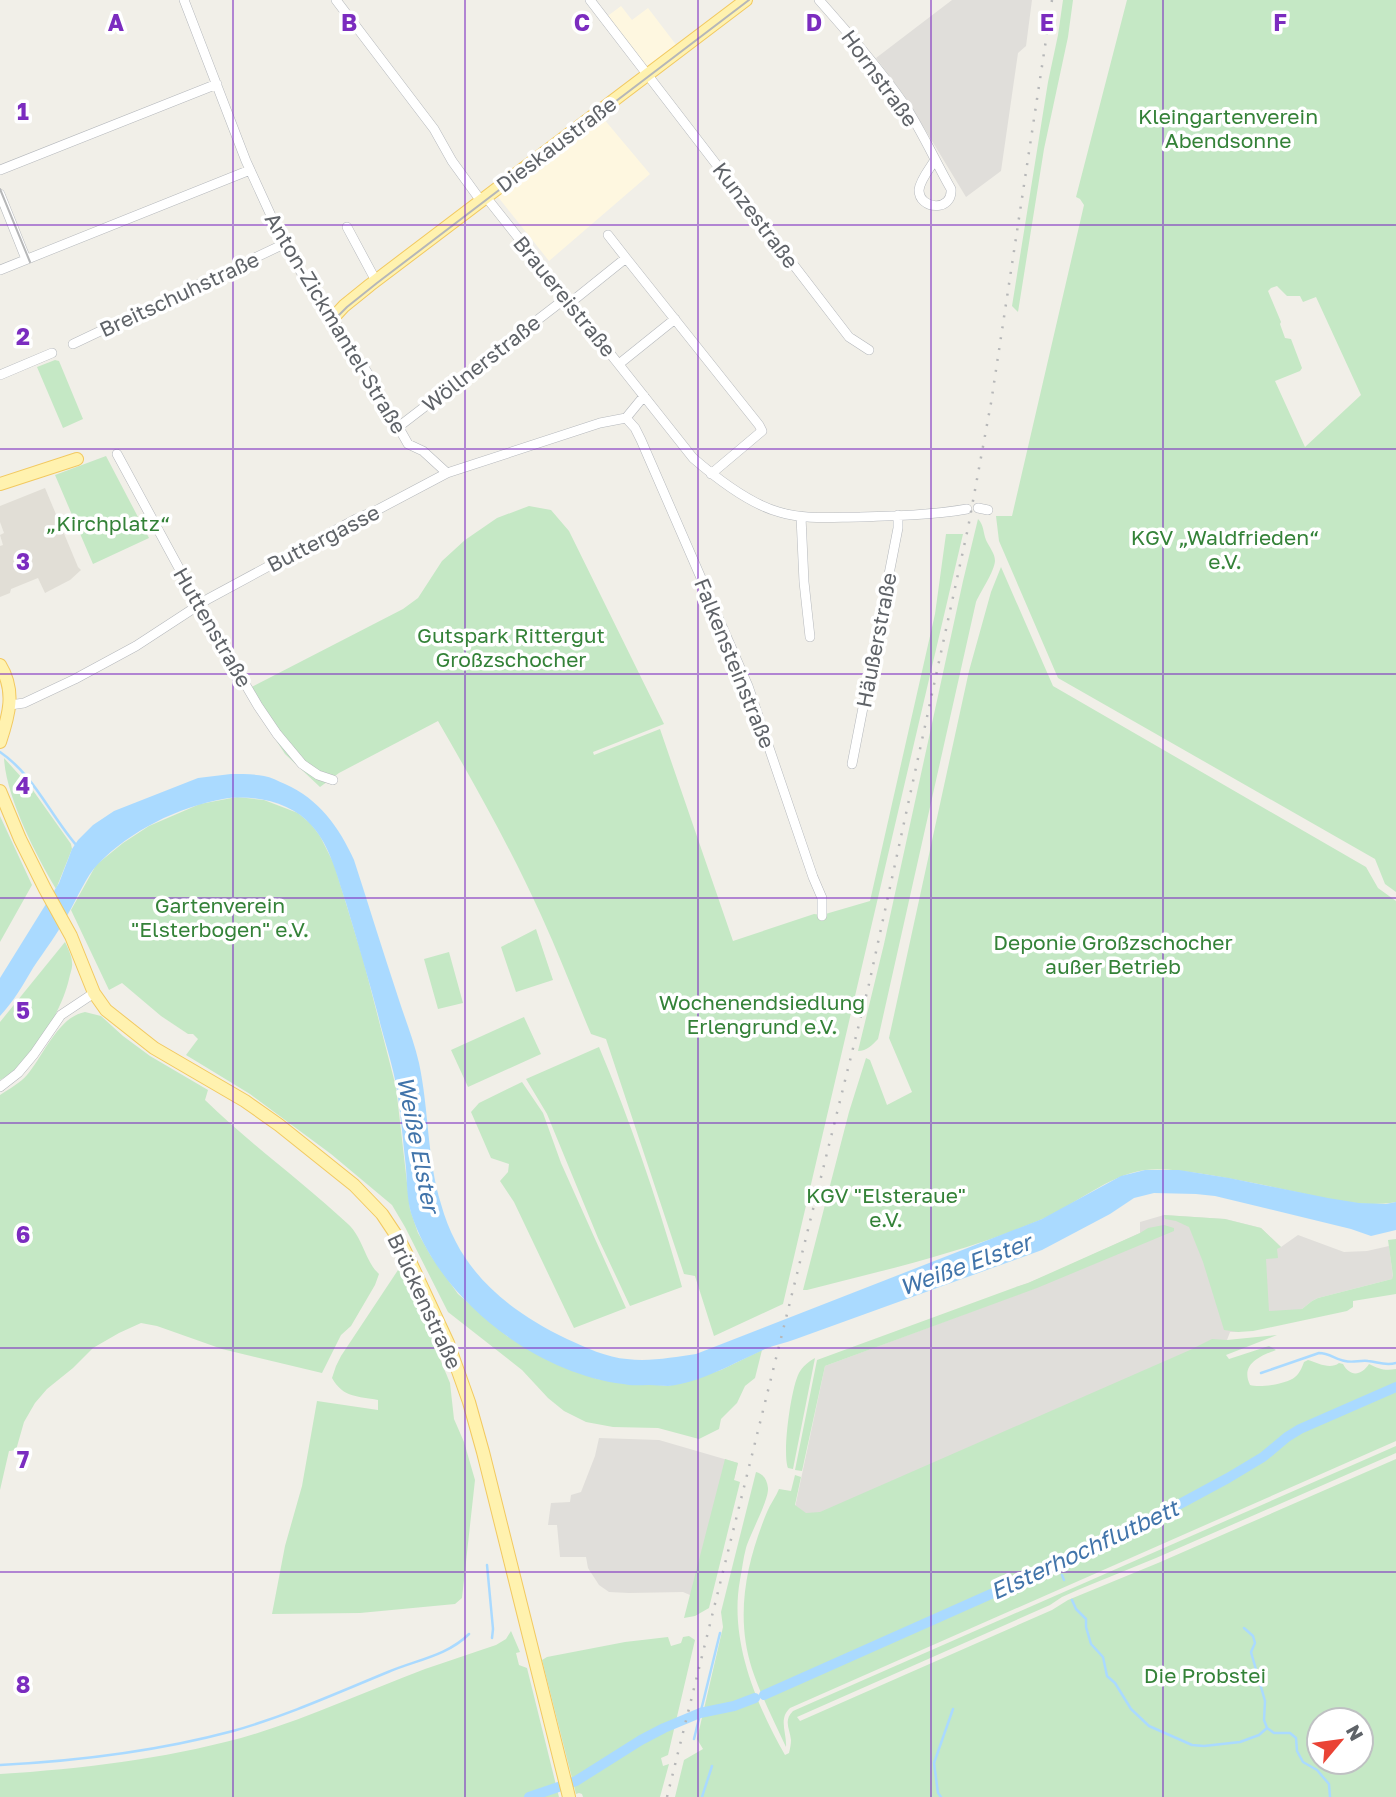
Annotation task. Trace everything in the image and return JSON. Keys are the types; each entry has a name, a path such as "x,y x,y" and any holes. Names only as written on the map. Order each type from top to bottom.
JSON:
{"main road":[{"name":"Dieskaustraße","path":"332,319 347,303 737,3"},
{"path":"0,484 77,458"},
{"path":"0,665 10,693 10,705 0,742"},
{"name":"Brückenstraße","path":"0,791 20,839 67,929 94,993 106,1010 155,1048 245,1101 329,1163 370,1200 393,1230 430,1303 459,1372 480,1442 569,1797"}],"street":[{"name":"Anton-Zickmantel-Straße","path":"184,0 250,170 284,244 316,298 337,325 372,380 408,444 423,451 447,472"},
{"name":"Brauereistraße","path":"336,0 434,130 452,161 693,458 712,474 759,504 801,517 932,514 967,509"},
{"name":"Kunzestraße","path":"590,0 849,337 869,350"},
{"name":"Hornstraße","path":"819,0 869,57 891,87 935,160 951,189 951,194 948,201 934,206 922,199 919,190 935,160"},
{"path":"0,170 217,84"},
{"path":"0,270 250,170"},
{"path":"0,194 26,259"},
{"path":"347,227 376,281"},
{"path":"608,235 762,431 712,474"},
{"name":"Breitschuhstraße","path":"73,344 284,244"},
{"name":"Wöllnerstraße","path":"397,428 626,258"},
{"path":"619,364 675,319"},
{"path":"0,374 52,353"},
{"path":"626,418 644,396"},
{"name":"Buttergasse","path":"10,705 24,703 75,680 264,568 447,472 588,427 626,418"},
{"name":"Falkensteinstraße","path":"626,418 641,440 748,686 822,898 822,915"},
{"name":"Huttenstraße","path":"117,454 199,605 258,706 302,764 318,775 333,780"},
{"name":"Häußerstraße","path":"852,764 898,528 898,515"},
{"path":"801,517 810,637"},
{"path":"0,1087 18,1073 61,1015 94,993"}],"shaded area":[{"path":"952,0 1032,0 1026,46 1018,53 1001,171 966,197 906,98 876,58"},
{"path":"621,6 632,20 648,8 677,46 645,71 605,18"},
{"path":"603,118 650,174 549,261 498,197"},
{"path":"45,488 81,570 70,580 45,593 38,578 11,589 10,593 0,597 0,546 3,545 0,535 4,533 0,522 0,506"},
{"path":"1164,1215 1225,1219 1261,1228 1281,1247 1298,1235 1344,1252 1389,1246 1393,1277 1318,1298 1302,1309 1238,1332 1230,1332 1227,1340 821,1519 794,1512 825,1366 1019,1294 1016,1287 1140,1233 1140,1222"},
{"path":"599,1438 659,1440 738,1463 704,1601 683,1592 609,1592 599,1585 588,1568 586,1557 560,1557 557,1525 548,1525 551,1503 570,1502 571,1495 581,1492"}],"green space":[{"path":"1063,0 1073,0 1068,37 1044,149 1018,312 1012,306"},
{"path":"1127,0 1396,0 1396,892 1385,884 1375,859 1058,678 999,541 996,516 1012,516 1084,205 1076,197","holes":["1277,286 1287,296 1300,296 1303,302 1316,297 1361,395 1305,447 1275,381 1302,368 1291,339 1285,338 1268,291"]},
{"path":"59,361 83,419 63,428 37,367"},
{"name":"„Kirchplatz“","path":"106,456 149,538 93,564 55,475"},
{"path":"529,506 551,510 569,531 664,724 593,752 594,755 660,729 733,941 814,914 822,915 870,901 935,614 946,534 963,534 783,1304 714,1336 695,1276 684,1274 606,1039 591,1034 529,890 438,721 339,773 320,787 285,754 244,691 403,609 418,598 442,561 465,540 497,518"},
{"path":"978,519 995,561 976,602 878,1039 867,1049 858,1051 884,944"},
{"name":"Deponie Großzschocher außer Betrieb","path":"1001,567 1053,686 1366,867 1378,888 1396,901 1396,1202 1346,1202 1210,1175 1145,1170 1104,1184 1053,1214 983,1242 895,1268 803,1290 849,1112 866,1058 870,1060 887,1105 912,1092 889,1038 969,671 991,592"},
{"path":"4,758 32,789 71,844 72,849 56,889 16,808"},
{"name":"Gartenverein \"Elsterbogen\" e.V.","path":"237,797 264,800 298,813 320,836 334,864 363,959 396,1087 410,1209 418,1233 458,1294 507,1336 538,1355 597,1379 668,1386 721,1370 762,1350 755,1378 745,1386 737,1403 721,1419 719,1429 699,1439 658,1428 613,1427 586,1422 564,1411 522,1370 448,1312 392,1205 331,1154 250,1094 186,1055 198,1039 193,1034 188,1034 161,1016 122,983 109,990 71,910 96,865 149,826 200,804"},
{"path":"0,816 32,885 0,942"},
{"path":"536,929 553,980 516,992 501,947"},
{"path":"65,942 71,955 72,966 65,992 52,1021 33,1050 11,1073 0,1080 0,1022"},
{"path":"449,952 463,1003 438,1009 424,959"},
{"path":"85,1012 101,1016 150,1056 208,1090 205,1100 348,1224 379,1274 351,1326 341,1335 322,1373 222,1349 157,1326 141,1323 119,1333 93,1348 35,1403 24,1422 16,1450 9,1451 0,1490 0,1095 27,1075 67,1021"},
{"path":"524,1017 541,1054 468,1087 451,1050"},
{"path":"599,1047 644,1166 682,1287 630,1306 598,1238 547,1114 526,1079"},
{"path":"522,1082 543,1113 561,1163 626,1308 574,1328 514,1202 500,1181 508,1172 509,1164 491,1158 471,1112 479,1103"},
{"path":"1164,1215 1225,1219 1261,1228 1281,1247 1277,1249 1278,1258 1266,1259 1269,1311 1302,1309 1318,1298 1392,1279 1388,1240 1396,1239 1396,1294 1353,1301 1353,1307 1347,1311 1253,1331 1224,1330 1189,1227 1165,1219"},
{"path":"1164,1225 1174,1228 1174,1231 1037,1288 825,1366 802,1471 795,1470 817,1360 1028,1283 1148,1228"},
{"path":"402,1264 427,1319 450,1383 454,1419 475,1480 462,1598 455,1604 360,1613 272,1614 285,1546 302,1486 317,1401 378,1410 378,1400 346,1393 332,1378 341,1356"},
{"name":"Elsterhochflutbett","path":"1277,1335 1226,1355 1229,1359 1269,1346 1276,1350 1258,1358 1250,1366 1250,1385 1286,1382 1298,1374 1308,1360 1328,1366 1343,1364 1352,1373 1363,1371 1369,1364 1382,1369 1396,1369 1396,1441 790,1708 784,1717 786,1747 752,1669 744,1629 744,1609 753,1551 768,1509 779,1489 791,1491 795,1475 801,1477 795,1505 806,1513 820,1512 1212,1339"},
{"path":"815,1358 793,1469 788,1468 787,1435 793,1392 801,1371"},
{"name":"Die Probstei","path":"1396,1446 1396,1453 1080,1589 1050,1605 797,1717 800,1721 1052,1610 1068,1600 1396,1459 1396,1797 675,1797 684,1760 703,1749 697,1739 723,1627 721,1612 756,1472 766,1480 768,1493 745,1552 740,1580 738,1625 755,1693 785,1755 789,1753 791,1740 788,1722 793,1711"},
{"path":"725,1459 738,1463 734,1480 740,1482 709,1608 695,1616 684,1618"},
{"path":"511,1631 520,1652 516,1653 519,1665 527,1668 559,1797 0,1797 0,1774 122,1762 241,1738 496,1645 506,1639"},
{"path":"689,1636 695,1640 668,1755 661,1758 663,1766 669,1764 660,1797 583,1797 582,1794 576,1794 542,1660 625,1642 668,1637 671,1646 681,1643 683,1637"}],"water":[{"name":"Weiße Elster","path":"231,774 267,777 297,790 327,815 342,836 354,860 417,1055 436,1187 449,1228 473,1269 505,1301 524,1315 588,1349 612,1357 636,1360 696,1354 1042,1219 1121,1176 1145,1170 1179,1170 1359,1203 1396,1202 1396,1230 1371,1236 1215,1196 1154,1193 1134,1198 1110,1214 1042,1250 769,1348 681,1384 629,1385 589,1377 556,1365 494,1326 466,1302 443,1274 424,1244 409,1202 400,1110 393,1071 346,903 333,863 319,834 294,811 259,799 223,799 172,814 125,841 94,869 56,935 0,1016 0,978 59,883 78,840 93,825 114,811 198,778"}],"waterway":[{"path":"0,752 23,772 77,846"},
{"path":"1261,1373 1319,1353 1348,1362 1396,1363"},
{"name":"Elsterhochflutbett","path":"764,1695 1117,1538 1228,1478 1263,1457 1300,1429 1396,1387"},
{"path":"487,1565 492,1638"},
{"path":"1062,1575 1064,1580"},
{"path":"1072,1600 1076,1609 1086,1619 1091,1644 1103,1657 1107,1676 1115,1683 1131,1709 1149,1726 1192,1745 1204,1746 1240,1742 1259,1735 1267,1728"},
{"path":"1244,1628 1253,1636 1255,1643 1251,1652 1265,1701 1264,1720 1267,1728 1274,1733 1290,1733 1296,1738 1297,1751 1303,1762 1317,1770 1329,1784 1330,1797"},
{"path":"694,1739 720,1633"},
{"path":"0,1765 118,1754 233,1731 441,1653 469,1634"},
{"name":"Elsterhochflutbett","path":"529,1797 576,1781 664,1728 700,1713 734,1706 755,1698"},
{"path":"941,1797 938,1793 934,1763 953,1709"},
{"path":"702,1797 712,1766"}],"tram line":[{"path":"330,324 377,283 749,0"},
{"path":"0,189 30,262"}],"railway":[{"path":"667,1797 869,984 968,528 991,403 1052,0"}],"park label":[{"name":"Kleingartenverein Abendsonne","path":"1228,128"},
{"name":"KGV „Waldfrieden“ e.V.","path":"1225,549"},
{"name":"Gutspark Rittergut Großzschocher","path":"511,647"},
{"name":"Wochenendsiedlung Erlengrund e.V.","path":"762,1014"},
{"name":"KGV \"Elsteraue\" e.V.","path":"886,1207"}]}
